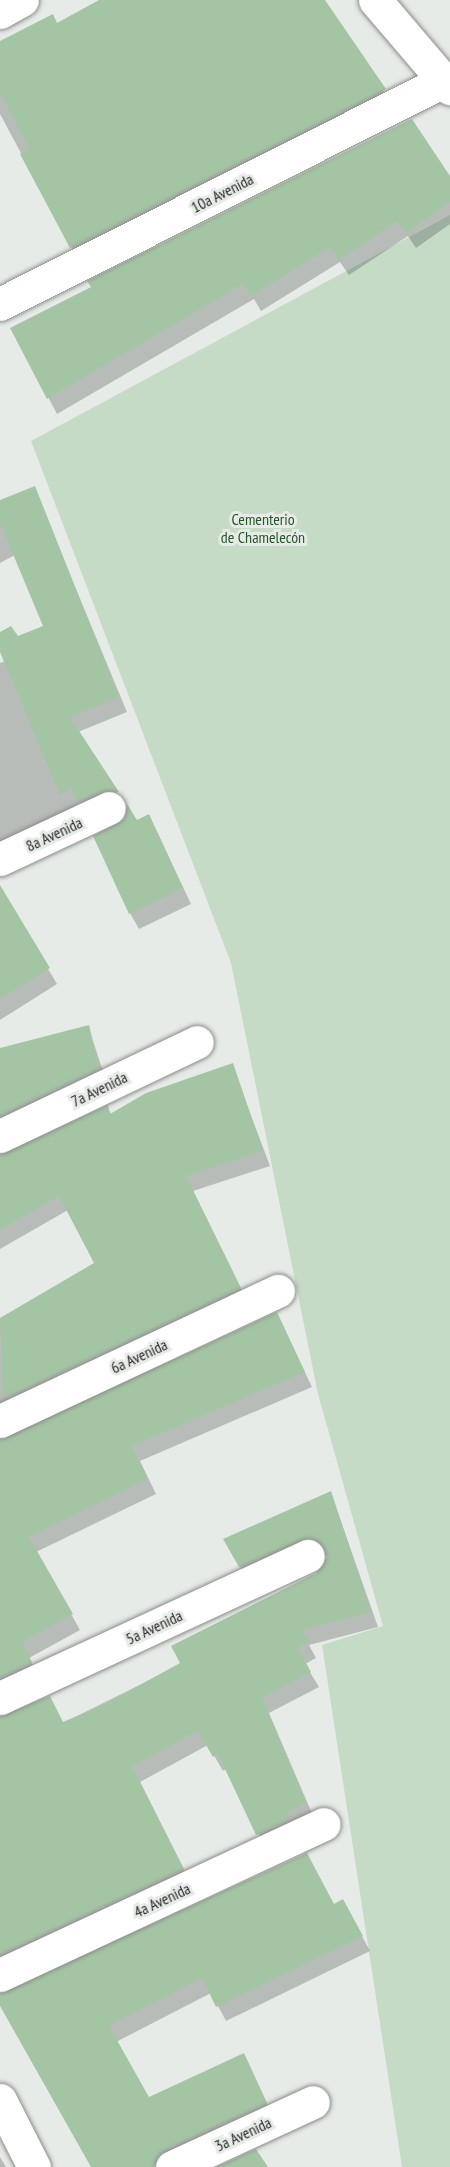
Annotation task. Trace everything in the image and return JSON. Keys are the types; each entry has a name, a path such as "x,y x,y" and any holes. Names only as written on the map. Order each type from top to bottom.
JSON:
{"street":[{"path":"0,12 22,0"},
{"path":"375,0 447,85"},
{"name":"10a Avenida","path":"0,304 447,85"},
{"name":"8a Avenida","path":"0,860 109,808"},
{"name":"7a Avenida","path":"0,1136 197,1042"},
{"name":"6a Avenida","path":"0,1421 278,1291"},
{"name":"5a Avenida","path":"0,1698 308,1556"},
{"name":"4a Avenida","path":"0,1975 324,1824"},
{"path":"0,2100 34,2167"},
{"name":"3a Avenida","path":"172,2167 313,2102"}],"green space":[{"name":"Cementerio de Chamelecón","path":"450,215 450,2167 402,2167 322,1645 383,1626 318,1394 231,963 31,441"}],"building":[{"path":"99,0 325,0 386,89 70,248 20,154 29,149 0,93 0,41 53,14 57,23"},
{"path":"412,119 450,176 450,202 406,233 397,221 339,260 330,247 251,296 243,284 47,399 10,328 91,287 87,281"},
{"path":"35,486 119,697 70,717 119,792 102,791 77,802 71,788 60,795 0,652 0,632 11,626 18,636 43,626 0,523 0,500"},
{"path":"127,804 137,820 149,814 183,888 129,914 93,836 124,819"},
{"path":"0,885 50,968 0,999"},
{"path":"89,1025 99,1068 0,1115 0,1048"},
{"path":"233,1063 263,1151 186,1176 241,1288 3,1399 0,1318 94,1263 59,1196 0,1230 0,1155 108,1105 110,1114 146,1093"},
{"path":"277,1312 305,1372 132,1446 148,1479 29,1537 73,1614 22,1642 32,1662 0,1677 0,1439"},
{"path":"331,1491 371,1612 302,1630 309,1642 298,1648 311,1672 262,1698 306,1803 286,1813 290,1819 256,1835 218,1754 213,1757 198,1731 132,1766 184,1869 0,1954 0,1716 50,1696 63,1722 105,1704 180,1663 171,1646 316,1573 327,1557 325,1548 310,1537 239,1567 223,1539"},
{"path":"307,1853 334,1904 343,1899 363,1936 216,2007 202,1978 109,2026 149,2097 244,2053 267,2103 164,2150 154,2167 91,2167 0,2006 0,1993"},
{"path":"256,2149 268,2167 217,2167"}]}
